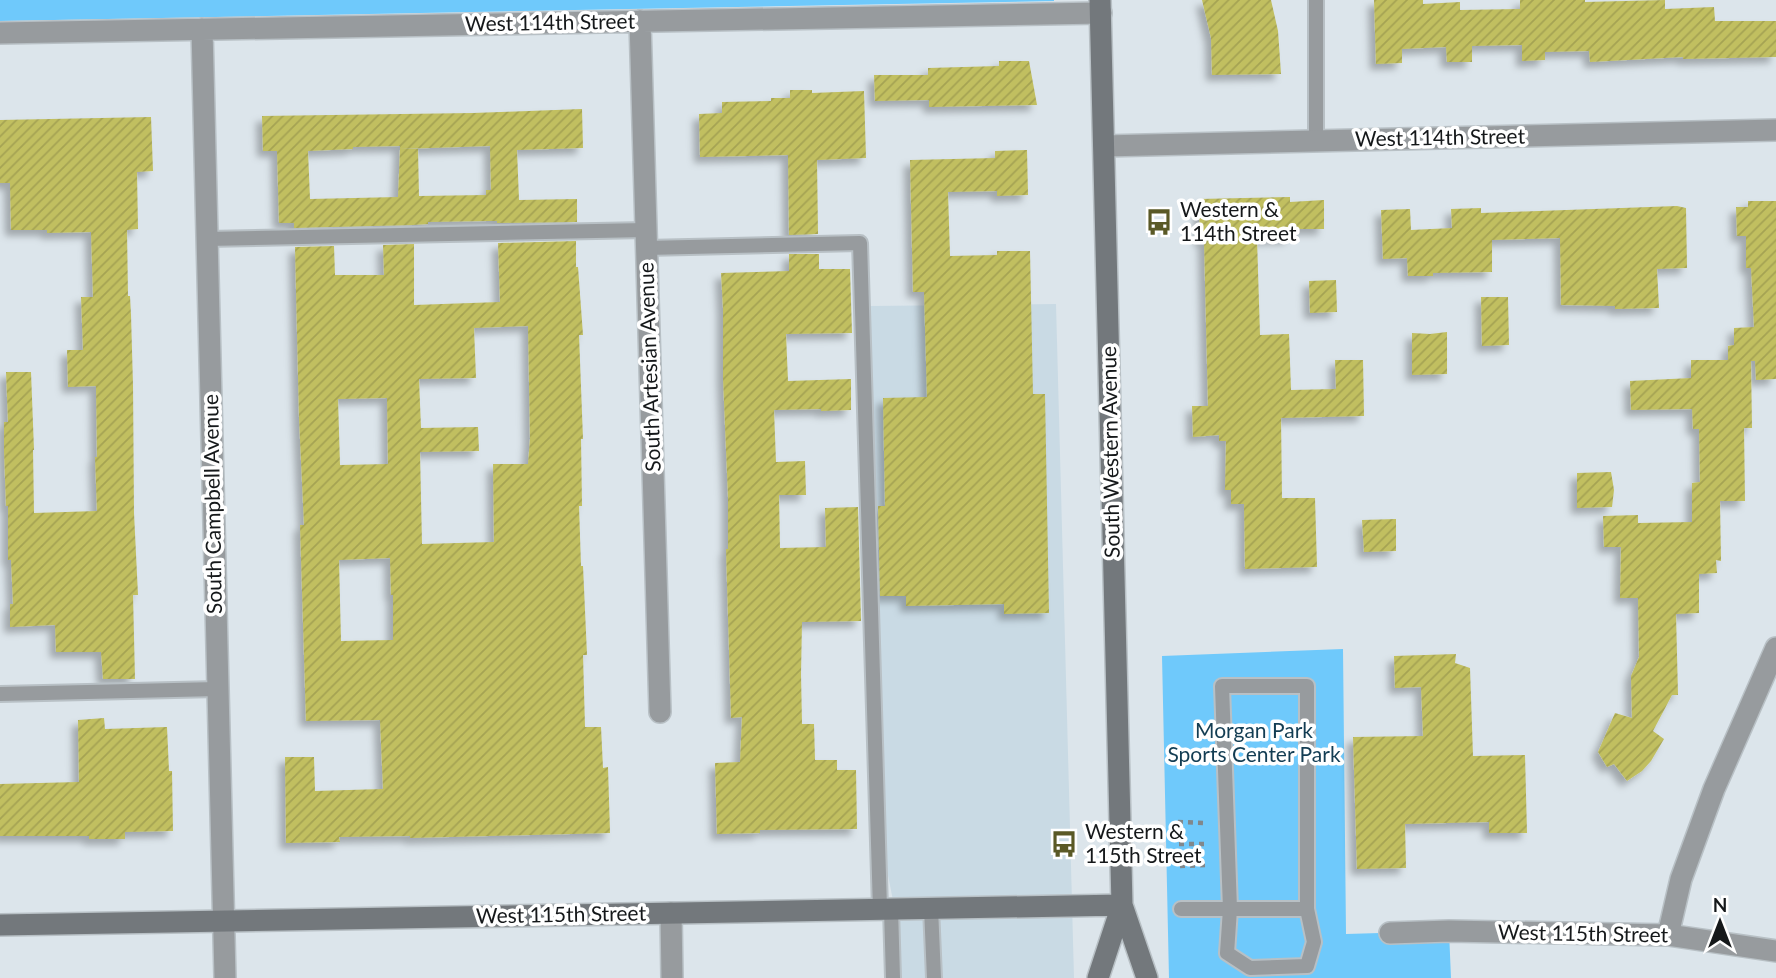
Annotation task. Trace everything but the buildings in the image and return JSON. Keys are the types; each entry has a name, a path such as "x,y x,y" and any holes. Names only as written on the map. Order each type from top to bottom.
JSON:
{"street":[{"name":"West 114th Street","path":"0,33 640,22 1101,7"},
{"name":"South Western Avenue","path":"1101,7 1122,905 1147,978"},
{"name":"South Artesian Avenue","path":"640,22 660,712"},
{"name":"South Campbell Avenue","path":"202,29 225,978"},
{"name":"West 114th Street","path":"1104,146 1776,130"},
{"path":"1668,935 1681,879 1705,814 1776,648"},
{"name":"South Western Avenue","path":"1098,978 1122,905"},
{"name":"West 115th Street","path":"0,925 1122,905"},
{"path":"671,913 672,978"},
{"name":"West 115th Street","path":"1390,933 1449,931 1668,935 1776,951"}],"lane":[{"path":"1316,0 1316,141"},
{"path":"207,239 646,239 860,243 886,909 893,978"},
{"path":"1222,686 1307,686 1307,909 1314,942 1307,966 1250,968 1227,953 1230,909 1222,686"},
{"path":"0,694 218,689"},
{"path":"931,908 934,978"},
{"path":"1181,909 1307,909"}],"path":[{"path":"1178,822 1192,822"},
{"path":"1179,844 1193,844"},
{"path":"1180,866 1193,865"}],"shaded area":[{"path":"1056,304 1074,978 900,978 899,931 886,865 870,306"}],"green space":[{"path":"0,0 1054,0 1054,1 0,21"},
{"name":"Morgan Park Sports Center Park","path":"1343,649 1346,934 1449,931 1451,978 1169,978 1162,656"}],"place":[{"name":"Western & 114th Street","path":"1159,222"},
{"name":"Western & 115th Street","path":"1064,844"}]}
